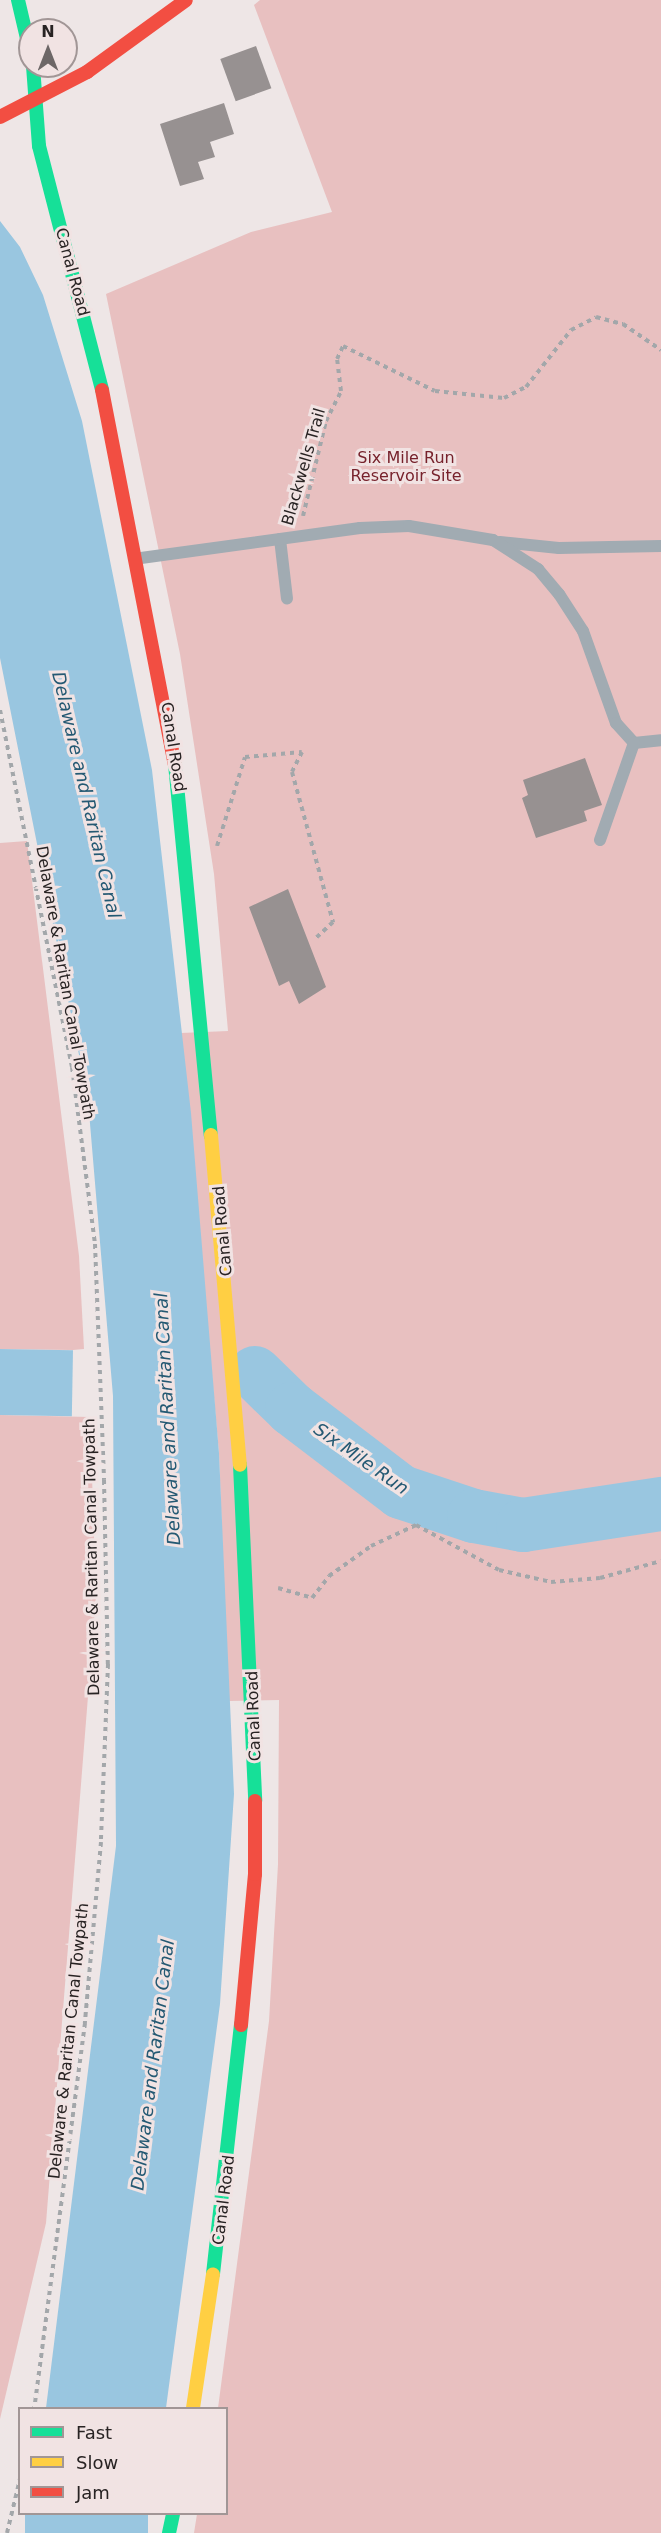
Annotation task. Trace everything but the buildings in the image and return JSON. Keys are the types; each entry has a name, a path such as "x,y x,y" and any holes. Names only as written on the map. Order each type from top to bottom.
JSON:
{"street":[{"path":"18,0 22,18"},
{"path":"0,117 35,103 186,0"},
{"name":"Canal Road","path":"34,78 39,146 141,558 194,901 248,1586 257,1801 253,1908 223,2211 193,2407"},
{"path":"169,2533 173,2515"}],"lane":[{"path":"141,558 280,539 409,526 559,548 661,546"},
{"path":"280,539 287,599"},
{"path":"493,540 538,569 559,594 583,632 616,723 634,743"},
{"path":"634,743 661,740"},
{"path":"600,840 634,743"}],"path":[{"name":"Blackwells Trail","path":"297,537 320,466 326,421 341,391 337,359 343,346 435,391 504,398 526,387 572,330 596,318 623,324 661,350"},
{"name":"Delaware & Raritan Canal Towpath","path":"0,710 72,1067 95,1258 104,1480 108,1664 101,1842 85,2023 34,2407"},
{"path":"213,859 245,758 302,752 292,772 333,922 314,940"},
{"path":"248,1586 312,1598 329,1576 371,1546 416,1525 499,1570 551,1582 600,1578 661,1561"},
{"path":"7,2533 18,2487"}],"green space":[{"name":"Six Mile Run Reservoir Site","path":"260,0 661,0 661,2533 194,2533 197,2515 228,2515 228,2407 218,2407 269,2021 278,1864 279,1700 228,1701 219,1453 181,1033 228,1031 214,874 180,654 106,294 251,232 332,212 254,5"},
{"path":"27,841 79,1256 84,1349 0,1349 0,843"},
{"path":"0,1415 90,1417 96,1596 46,2223 0,2419"}],"water":[{"name":"Delaware and Raritan Canal","path":"0,221 20,247 43,295 82,421 152,770 191,1113 219,1453 234,1794 220,2004 166,2407 46,2407 116,1846 113,1396 88,1100 0,658"},
{"path":"0,1349 73,1350 72,1416 0,1415"},
{"path":"25,2515 148,2515 148,2533 25,2533"}],"waterway":[{"name":"Six Mile Run","path":"255,1373 292,1409 401,1492 474,1516 523,1525 661,1504"}],"traffic: fast":[{"path":"18,0 22,18"},
{"path":"34,78 39,146 102,390"},
{"path":"175,764 211,1135"},
{"path":"240,1465 255,1801"},
{"path":"213,2274 241,2025"},
{"path":"169,2533 173,2515"}],"traffic: slow":[{"path":"211,1135 240,1465"},
{"path":"193,2407 213,2274"}],"traffic: jam":[{"path":"0,117 87,72 186,0"},
{"path":"102,390 175,764"},
{"path":"241,2025 255,1874 255,1801"}]}
